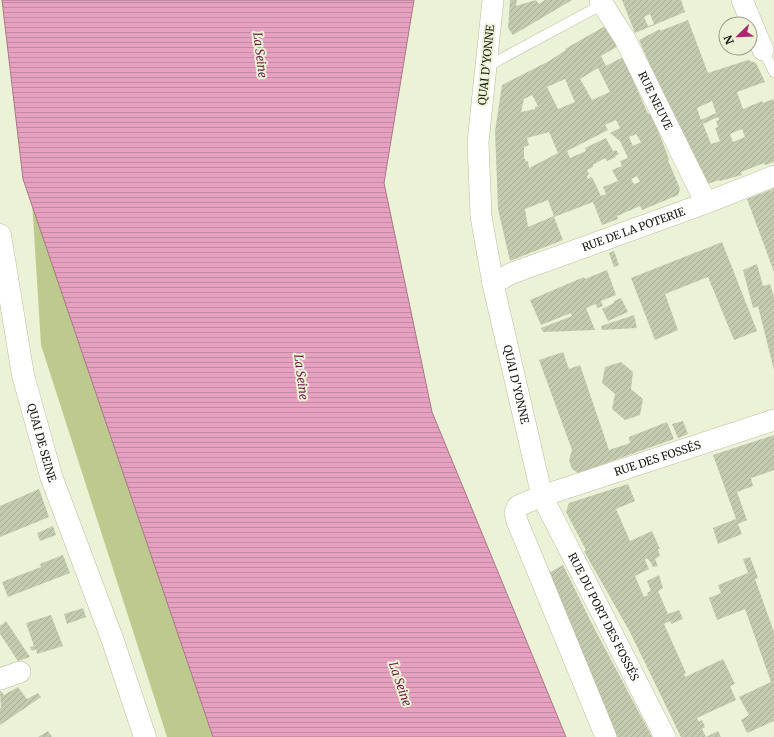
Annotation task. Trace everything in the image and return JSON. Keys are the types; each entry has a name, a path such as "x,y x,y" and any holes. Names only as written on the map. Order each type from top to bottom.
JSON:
{"main road":[{"name":"QUAI DE SEINE","path":"0,235 23,375 51,476 113,641 145,737"}],"street":[{"name":"QUAI D'YONNE","path":"493,0 478,149 481,216 493,284 542,496"},
{"path":"742,0 763,50"},
{"name":"RUE NEUVE","path":"602,2 625,39 706,203"},
{"name":"RUE DE LA POTERIE","path":"493,284 510,274 706,203 774,176"},
{"name":"RUE DES FOSSÉS","path":"542,496 774,420"},
{"path":"542,496 518,506 516,513 517,521 606,737"},
{"name":"RUE DU PORT DES FOSSÉS","path":"542,496 665,737"},
{"path":"0,678 20,672"}],"lane":[{"path":"486,67 602,2"},
{"path":"763,50 774,72"}],"green space":[{"path":"31,185 220,737 167,737 41,345"}],"water":[{"name":"La Seine","path":"2,0 414,0 384,183 432,412 566,737 213,737 23,179"}],"building":[{"path":"510,0 517,0 516,6 536,0 539,4 545,0 572,0 513,35 508,28"},
{"path":"622,0 681,0 685,12 635,33","holes":["650,14 654,24 648,26 644,17"]},
{"path":"688,20 708,73 748,60 756,63 765,82 737,92 743,109 762,101 763,103 773,99 774,162 765,165 764,163 741,172 742,175 719,180 699,187 693,164 639,40 660,29 660,31","holes":["712,101 716,113 701,120 697,108","718,117 719,120 716,121 718,127 715,128 720,141 711,144 703,124","742,129 745,137 733,142 730,134"]},
{"path":"607,25 618,46 601,56 606,66 623,57 634,79 633,80 648,114 651,113 680,189 678,195 642,210 640,206 617,216 618,219 602,225 593,202 554,217 563,240 510,261 498,209 495,131 502,85 549,61 566,50 565,49","holes":["598,68 610,92 592,100 580,79","565,79 575,102 558,109 547,87","532,95 538,106 535,107 535,109 521,112 524,99","616,120 620,128 610,133 620,141 628,158 620,161 622,166 612,170 618,181 603,187 606,194 601,196 592,177 588,179 587,176 589,174 587,170 605,158 607,161 616,157 615,156 619,154 616,150 613,151 606,138 585,148 586,151 570,158 567,151 608,130 605,125","549,132 558,153 529,168 528,161 526,162 524,159 524,147 529,145 527,138","636,134 641,142 633,146 629,137","637,176 640,182 634,184 631,179","548,200 554,216 528,227 525,209"]},
{"path":"774,187 774,272 747,199 773,189 772,188"},
{"path":"722,242 757,331 734,340 708,277 665,294 678,330 655,340 631,278"},
{"path":"614,251 619,265 614,267 609,253"},
{"path":"757,264 763,286 770,284 774,297 774,370 758,306 753,308 743,270"},
{"path":"607,270 616,295 601,301 603,306 597,308 596,304 586,308 595,330 543,332 541,328 572,316 571,313 541,325 530,300 584,277 585,279"},
{"path":"621,298 628,312 608,321 602,309"},
{"path":"634,315 637,328 602,330 601,326"},
{"path":"563,352 569,369 580,365 609,450 630,443 629,437 667,422 674,439 578,473 572,469 569,460 572,450 539,360"},
{"path":"621,362 633,372 631,389 643,399 640,415 625,420 612,409 615,394 602,383 605,367"},
{"path":"683,421 688,434 678,438 672,424"},
{"path":"774,435 774,470 751,478 753,486 737,492 747,520 738,524 742,534 718,544 713,528 736,519 713,455"},
{"path":"628,484 635,501 616,509 630,541 652,531 660,549 658,549 660,556 655,559 658,566 653,567 647,558 645,560 649,569 635,576 644,597 651,591 647,581 659,575 663,588 658,591 668,614 679,610 683,619 671,624 670,621 664,624 686,673 684,674 685,677 723,659 735,684 730,686 736,700 697,718 699,722 702,720 705,727 702,729 706,737 681,737 630,632 585,553 584,551 586,550 566,512 569,503"},
{"path":"39,489 49,517 0,537 0,506"},
{"path":"53,526 56,535 40,541 37,533"},
{"path":"63,555 70,573 8,597 2,582 41,567 40,564"},
{"path":"750,557 758,578 755,579 774,632 774,721 747,733 741,720 749,715 739,697 771,682 745,609 717,620 709,598 721,593 718,585 748,573 743,559"},
{"path":"563,565 591,622 652,737 613,737 543,576"},
{"path":"83,608 86,617 67,624 64,614"},
{"path":"51,615 63,646 37,654 36,649 32,651 30,647 34,646 26,623"},
{"path":"6,621 30,657 18,661 0,634 0,626"},
{"path":"18,687 27,699 38,693 41,697 0,725 0,691 4,695"},
{"path":"48,731 52,737 38,737"},
{"path":"718,731 721,737 706,737"}]}
